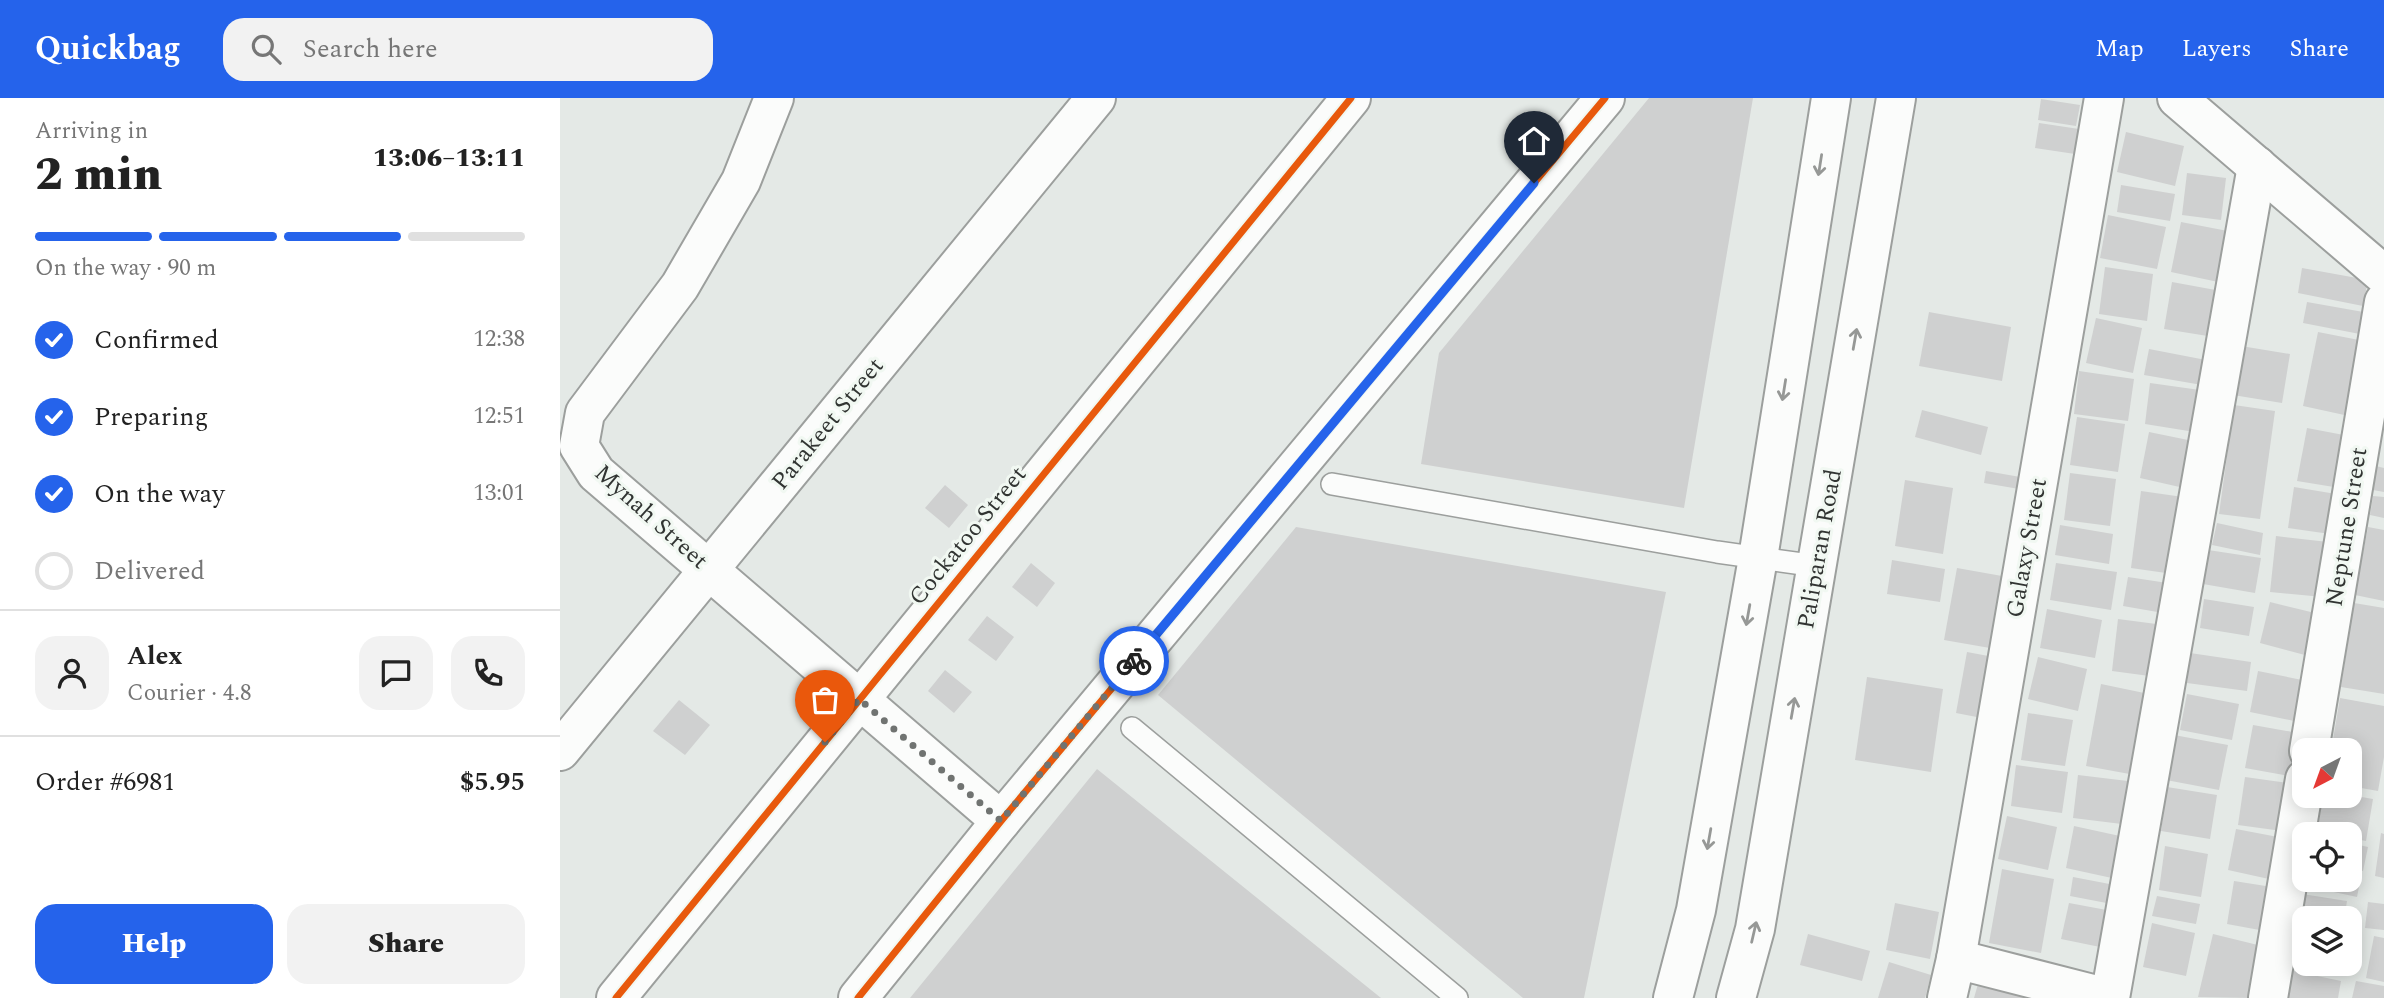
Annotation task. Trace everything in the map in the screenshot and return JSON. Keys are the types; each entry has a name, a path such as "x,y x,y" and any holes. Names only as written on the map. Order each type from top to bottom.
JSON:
{"street":[{"name":"Mynah Street","path":"774,98 741,181 680,286 585,413 579,446 596,472 1001,821"},
{"name":"Parakeet Street","path":"566,733 709,569 1096,98"},
{"name":"Cockatoo Street","path":"615,998 1351,98"},
{"path":"858,998 1001,821 1605,98"},
{"path":"1673,998 1696,910 1758,558 1831,98"},
{"name":"Paliparan Road","path":"1736,998 1755,929 1896,98"},
{"name":"Galaxy Street","path":"1947,998 1956,959 2104,98"},
{"path":"2177,98 2384,275"},
{"path":"1956,959 2109,998 2257,166"},
{"name":"Neptune Street","path":"2311,738 2384,302"},
{"path":"2268,998 2300,808"}],"lane":[{"path":"1332,484 1816,566"},
{"path":"1132,728 1457,998"}],"building":[{"path":"1649,98 1753,98 1684,508 1421,464 1439,353"},
{"path":"2041,99 2080,105 2076,126 2038,120"},
{"path":"2039,123 2079,129 2075,154 2035,148"},
{"path":"2126,132 2184,146 2175,186 2117,172"},
{"path":"2187,173 2226,178 2221,220 2182,215"},
{"path":"2121,185 2175,194 2170,221 2117,212"},
{"path":"2108,215 2166,227 2157,269 2100,258"},
{"path":"2181,222 2233,232 2223,283 2171,272"},
{"path":"2105,267 2153,274 2147,321 2099,314"},
{"path":"2302,268 2368,280 2363,306 2298,293"},
{"path":"2172,282 2221,291 2214,337 2164,329"},
{"path":"2307,302 2369,313 2365,335 2303,323"},
{"path":"1929,312 2011,327 2002,381 1919,366"},
{"path":"2096,318 2142,328 2133,373 2086,363"},
{"path":"2318,332 2364,341 2349,416 2303,406"},
{"path":"2241,346 2290,354 2282,403 2233,395"},
{"path":"2149,349 2206,360 2202,385 2144,375"},
{"path":"2079,371 2134,379 2128,421 2074,414"},
{"path":"2150,383 2207,391 2201,433 2145,424"},
{"path":"2234,405 2275,411 2260,519 2219,514"},
{"path":"1922,410 1988,427 1981,455 1915,437"},
{"path":"2077,417 2125,424 2118,472 2070,465"},
{"path":"2307,428 2349,436 2340,488 2297,481"},
{"path":"2149,432 2193,441 2184,488 2140,478"},
{"path":"2376,466 2384,468 2384,492 2373,490"},
{"path":"1986,471 2026,478 2025,490 1984,483"},
{"path":"2070,473 2116,479 2110,526 2064,520"},
{"path":"1905,480 1953,488 1943,554 1895,546"},
{"path":"945,485 968,505 949,528 925,508"},
{"path":"2294,487 2336,494 2330,534 2288,528"},
{"path":"2141,491 2183,497 2173,574 2131,568"},
{"path":"2373,496 2384,497 2384,518 2370,515"},
{"path":"2217,523 2263,533 2260,555 2212,545"},
{"path":"2060,525 2113,534 2109,564 2055,555"},
{"path":"1296,527 1666,592 1584,998 1523,998 1158,695"},
{"path":"2368,527 2384,530 2384,601 2355,595"},
{"path":"2276,536 2328,542 2323,597 2270,592"},
{"path":"2208,550 2261,558 2255,593 2203,584"},
{"path":"1892,560 1945,569 1940,602 1887,594"},
{"path":"1031,563 1055,583 1037,607 1012,587"},
{"path":"2056,563 2117,572 2111,610 2050,600"},
{"path":"1957,568 2002,576 1990,648 1944,640"},
{"path":"2128,577 2174,584 2169,614 2123,606"},
{"path":"2204,599 2254,607 2249,636 2200,628"},
{"path":"2270,602 2315,613 2305,655 2260,643"},
{"path":"2354,603 2384,608 2384,694 2341,687"},
{"path":"2047,609 2102,620 2095,658 2040,648"},
{"path":"987,616 1014,637 996,661 968,640"},
{"path":"2118,619 2164,625 2157,677 2112,671"},
{"path":"1967,652 1999,658 1987,719 1956,713"},
{"path":"2190,653 2251,662 2247,691 2187,683"},
{"path":"2038,657 2087,669 2078,711 2028,699"},
{"path":"945,670 972,692 954,713 928,691"},
{"path":"2258,671 2307,681 2299,722 2250,712"},
{"path":"1867,677 1943,689 1931,772 1855,760"},
{"path":"2101,684 2149,694 2135,775 2086,766"},
{"path":"2187,694 2239,704 2232,740 2180,730"},
{"path":"2340,698 2384,706 2384,757 2378,791 2362,788 2362,738 2333,738"},
{"path":"679,700 710,725 685,755 653,731"},
{"path":"2028,713 2073,720 2065,766 2021,760"},
{"path":"2253,725 2298,733 2297,738 2292,738 2290,776 2245,768"},
{"path":"2174,735 2228,745 2219,790 2166,780"},
{"path":"2016,765 2068,772 2062,813 2011,806"},
{"path":"1097,769 1381,998 910,998"},
{"path":"2078,775 2136,782 2130,825 2073,818"},
{"path":"2245,777 2288,783 2282,831 2238,825"},
{"path":"2167,787 2217,795 2210,839 2161,831"},
{"path":"2362,797 2373,799 2366,841 2362,840 2362,822 2319,822 2321,808 2362,808"},
{"path":"2007,816 2057,827 2048,870 1998,859"},
{"path":"2074,826 2129,838 2121,880 2066,868"},
{"path":"2236,829 2278,837 2269,879 2228,870"},
{"path":"2381,833 2384,834 2384,878 2375,876"},
{"path":"2165,846 2208,854 2201,897 2159,890"},
{"path":"2362,846 2368,847 2362,871"},
{"path":"2002,869 2054,879 2041,953 1989,943"},
{"path":"2073,877 2120,886 2117,905 2070,896"},
{"path":"2234,881 2272,887 2265,931 2227,924"},
{"path":"2334,892 2358,892 2357,897"},
{"path":"2302,894 2347,901 2346,906 2300,906"},
{"path":"2157,896 2200,904 2196,924 2152,916"},
{"path":"2368,902 2384,904 2384,930 2365,928"},
{"path":"1895,903 1939,912 1930,959 1886,950"},
{"path":"2069,903 2112,911 2105,948 2061,939"},
{"path":"2152,923 2195,933 2186,976 2143,967"},
{"path":"1808,934 1870,951 1862,981 1800,965"},
{"path":"2213,934 2266,947 2253,998 2198,997"},
{"path":"2374,936 2384,938 2384,982 2366,978"},
{"path":"1889,962 1931,975 1925,998 1878,998"},
{"path":"2289,970 2292,971 2292,976 2317,976 2341,981 2338,998 2283,998"},
{"path":"2356,981 2384,986 2384,998 2352,998"},
{"path":"1978,984 2024,997 2024,998 1974,998"}],"cycle path":[{"path":"616,998 1351,98"},
{"path":"858,998 1001,821 1605,98"}],"way so far":[{"path":"825,742 859,699 1001,821 1134,661"}],"route":[{"path":"1134,661 1534,183"}]}
